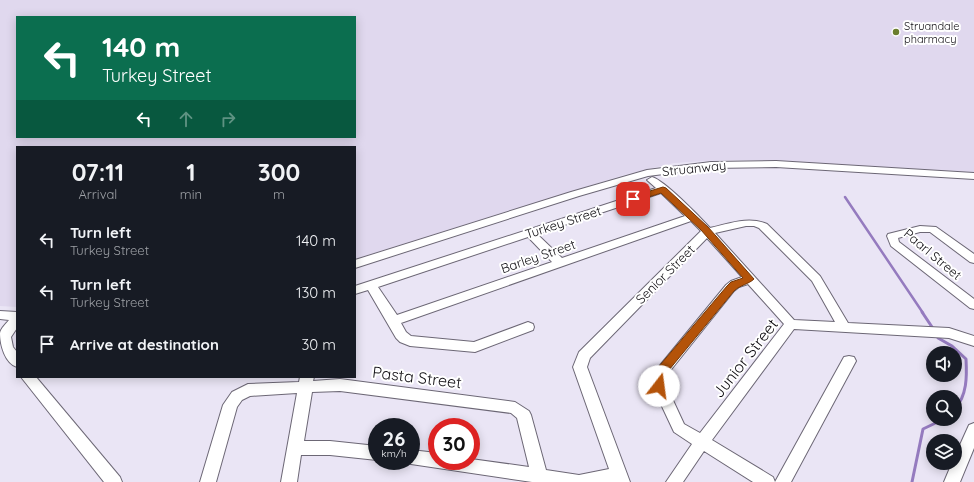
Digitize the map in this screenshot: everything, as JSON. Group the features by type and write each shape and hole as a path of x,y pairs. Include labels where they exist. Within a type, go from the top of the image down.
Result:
{"street":[{"name":"Struanway","path":"356,264 575,194 647,173 711,165 776,164 970,176"},
{"path":"970,176 974,186"},
{"path":"652,180 707,232 791,324"},
{"name":"Turkey Street","path":"356,290 663,190"},
{"name":"Barley Street","path":"394,321 692,217"},
{"path":"707,232 746,223 753,223 763,226 816,279 845,328"},
{"name":"Paarl Street","path":"974,259 932,229 920,229 892,236 895,244 974,305"},
{"name":"Senior Street","path":"620,479 580,367 580,362 584,356 707,232"},
{"path":"530,233 560,263"},
{"path":"749,279 735,284 730,288 657,377 658,383 679,428 701,443 767,482"},
{"path":"371,285 394,321 401,335 405,339 469,348 481,346 528,327"},
{"path":"0,315 16,316"},
{"path":"16,320 4,336 6,348 16,361"},
{"name":"Junior Street","path":"674,482 701,443 791,324 845,328 917,330 961,336 974,341"},
{"path":"783,482 849,361"},
{"path":"29,378 114,482"},
{"path":"289,482 306,383"},
{"name":"Pasta Street","path":"208,482 233,399 242,392 248,390 306,383 344,386 515,408 524,415 539,475"},
{"path":"952,482 973,435"},
{"path":"295,448 330,448 368,452"},
{"path":"480,467 579,482 620,479"}],"shaded area":[{"path":"0,0 974,0 974,173 755,160 722,160 674,163 624,175 356,259 356,146 16,146 16,307 0,306"}],"waterway":[{"path":"845,197 923,313"},
{"path":"922,312 932,327"},
{"path":"938,338 952,346 966,359 966,379 962,398"},
{"path":"912,482 923,429 929,426"}],"place":[{"name":"Struandale pharmacy","path":"896,32"}],"route":[{"path":"633,199 663,190 668,193 704,229 749,279 735,284 730,288 657,377 659,386"}]}
